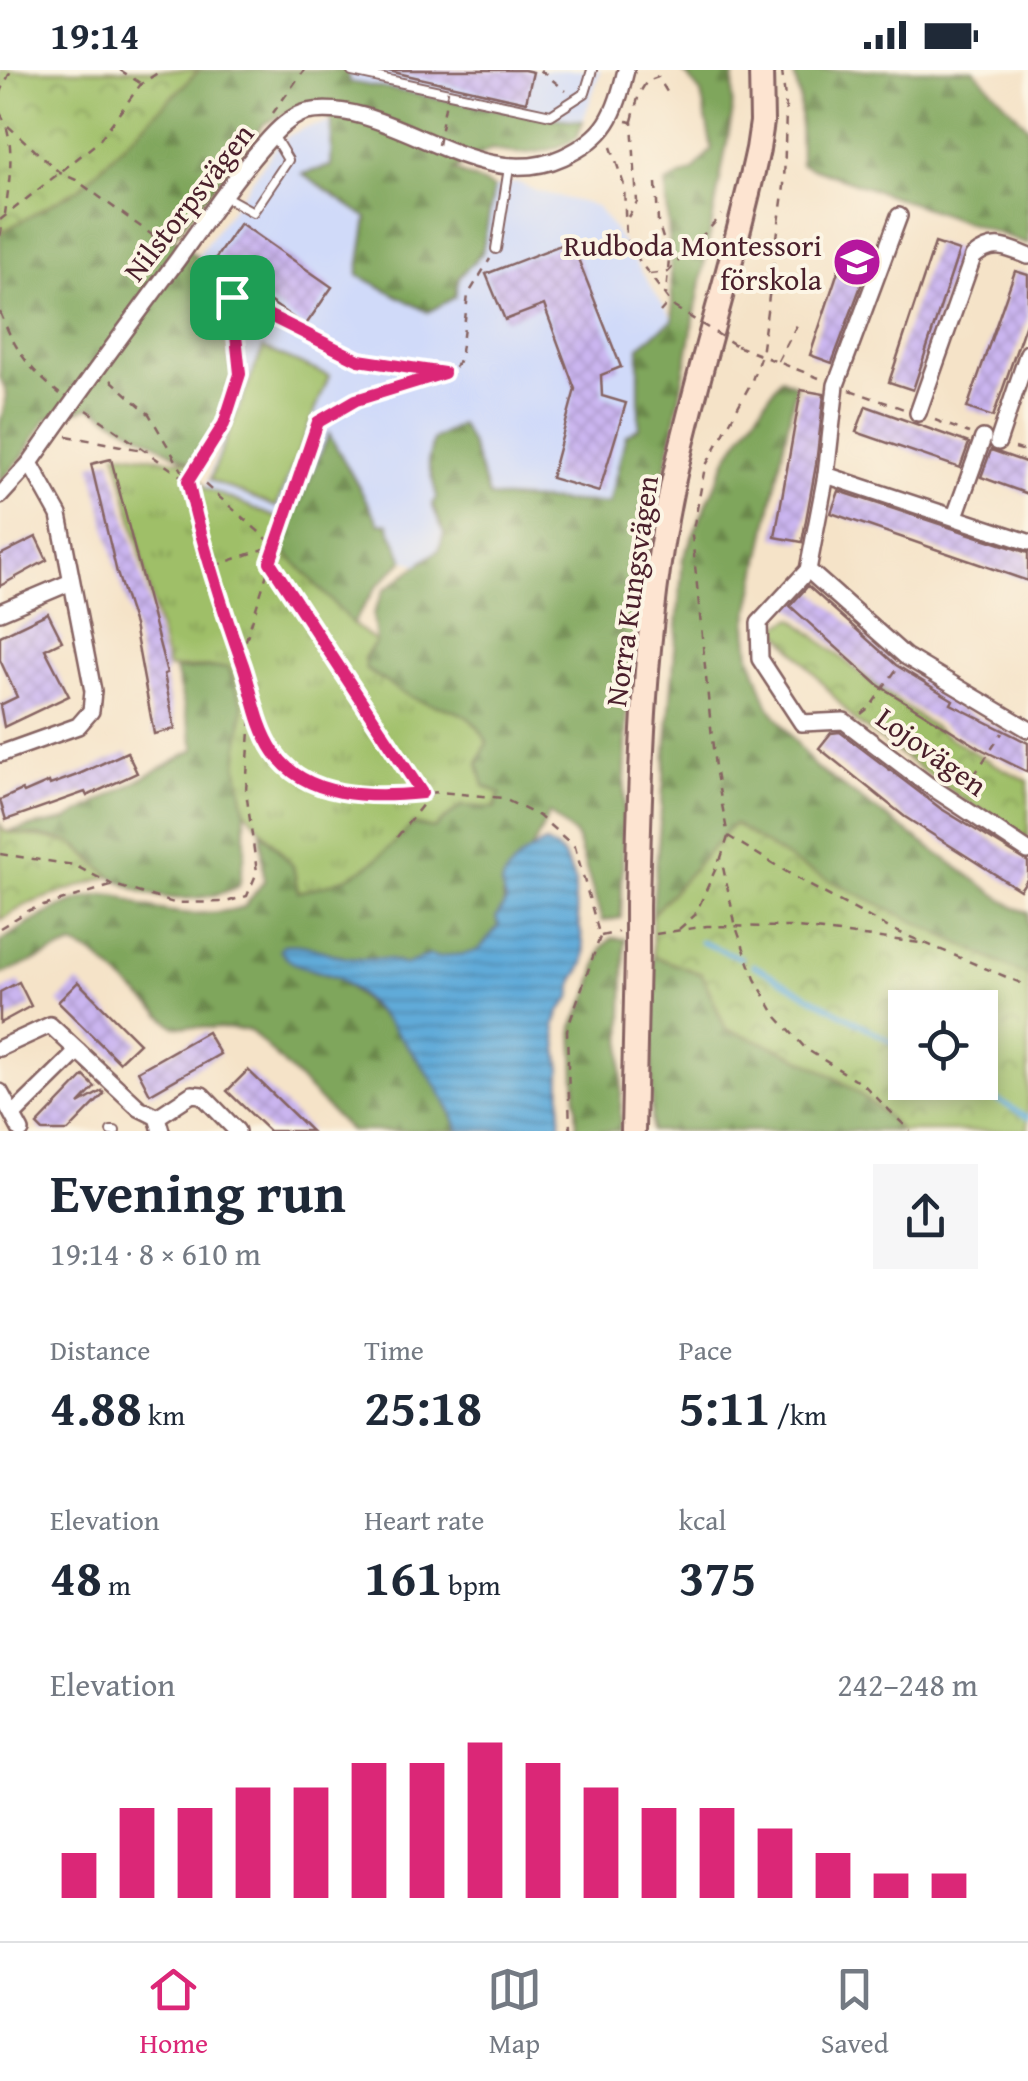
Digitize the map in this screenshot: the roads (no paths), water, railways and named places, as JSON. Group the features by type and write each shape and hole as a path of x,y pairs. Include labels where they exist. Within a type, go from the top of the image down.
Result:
{"main road":[{"name":"Norra Kungsvägen","path":"633,1131 642,943 637,906 646,684 659,566 672,489 758,148 762,122 760,70"}],"street":[{"name":"Nilstorpsvägen","path":"0,496 30,462 224,196 273,135 293,118 308,112 348,112 509,168 550,163 582,148 600,134 612,117 626,70"},
{"path":"808,570 826,475 836,385 899,216"},
{"path":"918,414 973,256 998,244 1028,256"},
{"path":"955,516 1028,354"},
{"path":"0,754 78,726 91,710 94,692 59,515 30,462"},
{"path":"826,475 1028,542"},
{"name":"Lojovägen","path":"1028,729 905,656 808,570 759,624 760,659 802,723 844,721 1028,851"},
{"path":"0,612 71,582"},
{"path":"0,1048 50,1025 159,1124 192,1094 202,1094 237,1131"},
{"path":"1,1095 17,1126 78,1051"}],"lane":[{"path":"352,72 552,115 585,93 592,70"},
{"path":"224,196 253,212 288,160 273,135"},
{"path":"496,249 509,168"}],"water":[{"path":"546,843 564,857 575,881 575,903 585,953 571,998 555,1025 561,1069 560,1131 459,1131 425,1070 374,1009 341,980 300,966 280,950 283,945 301,945 348,958 383,959 404,965 430,955 472,952 499,926 496,918 506,901 501,885 508,871 526,854"}],"waterway":[{"path":"701,942 741,958"},
{"path":"753,965 888,1040"},
{"path":"997,1100 1028,1117"}],"place":[{"name":"Rudboda Montessori förskola","path":"857,262"}]}
